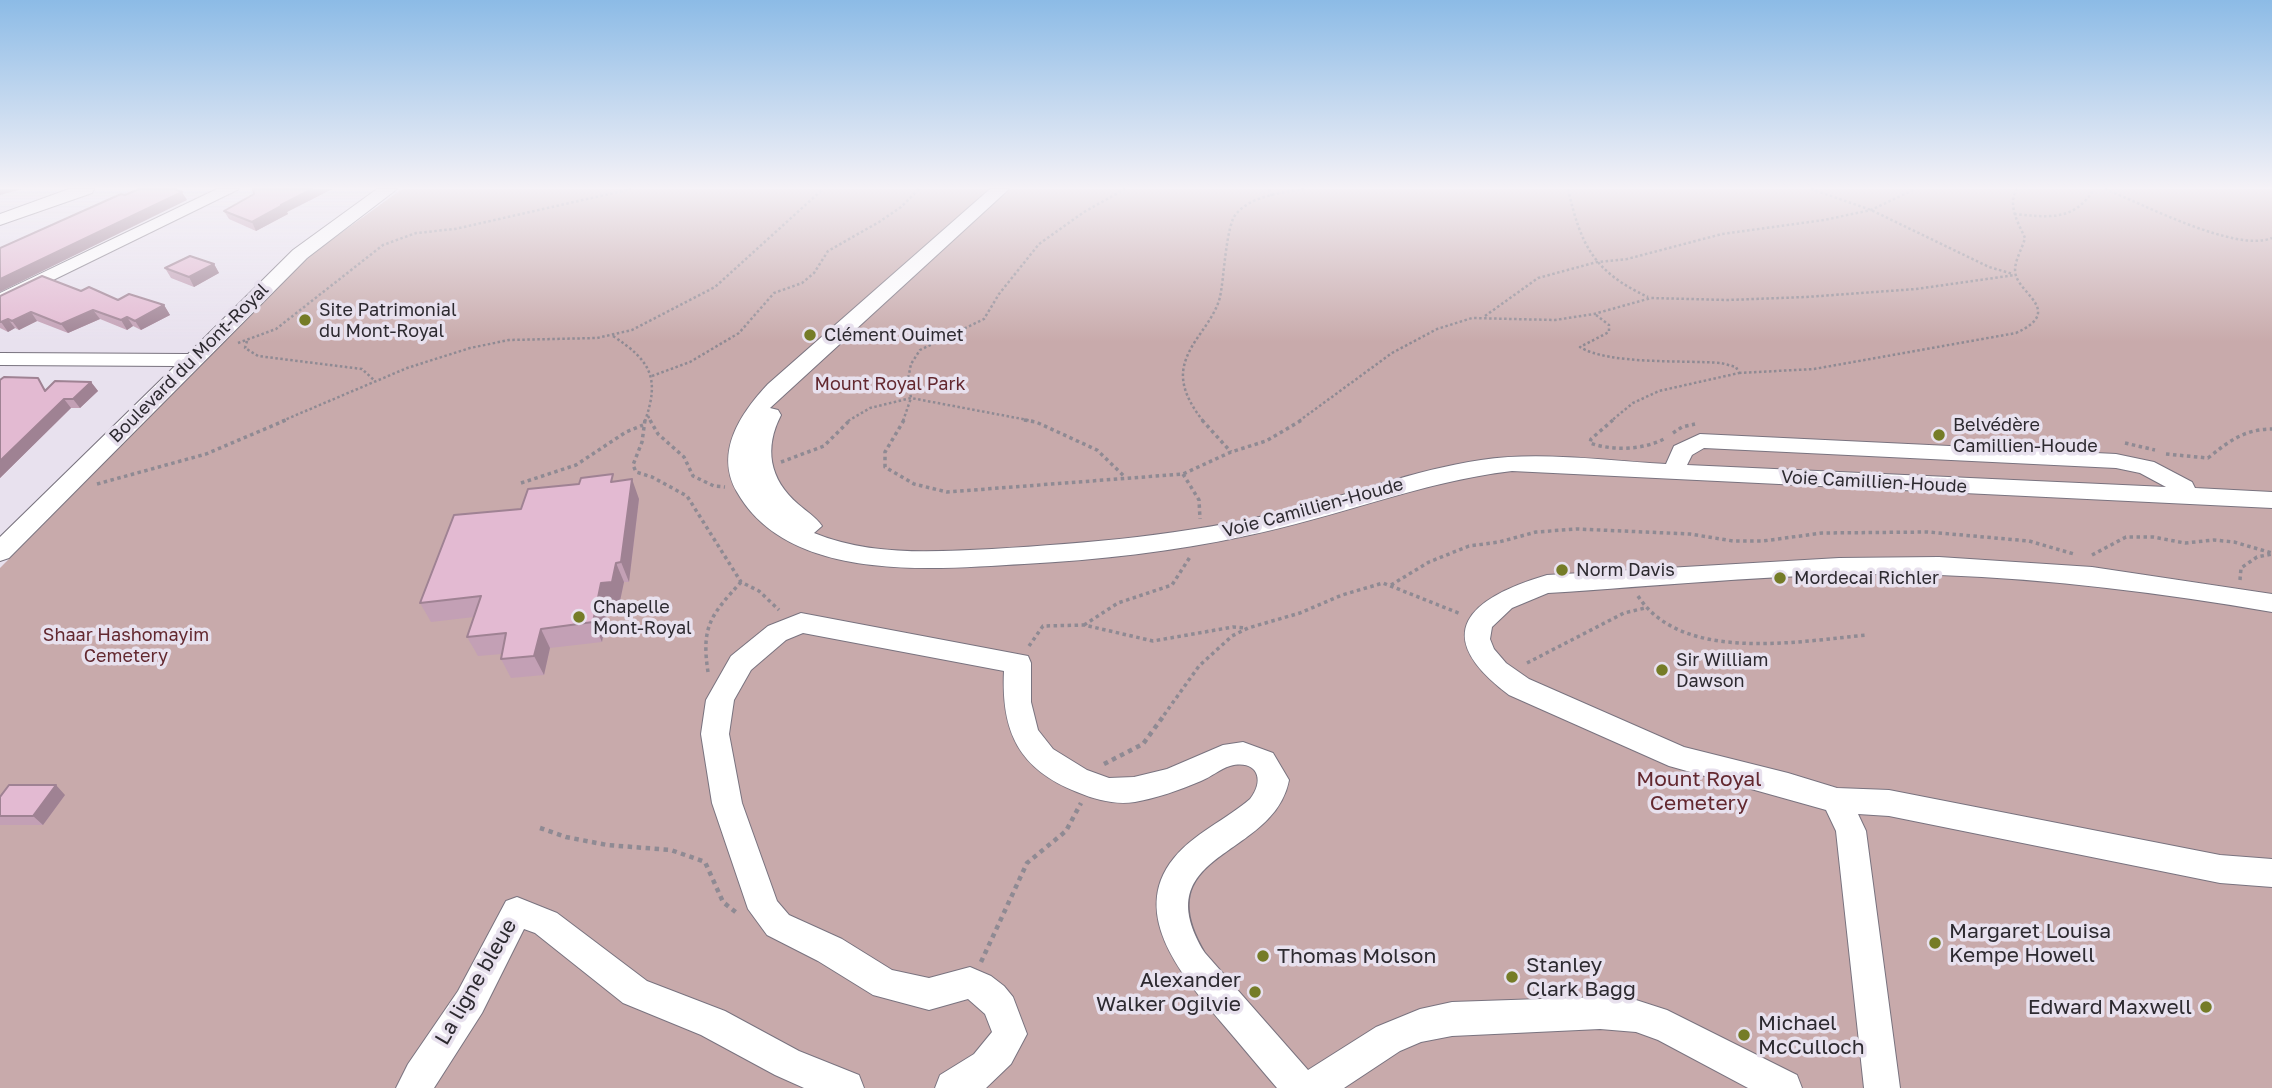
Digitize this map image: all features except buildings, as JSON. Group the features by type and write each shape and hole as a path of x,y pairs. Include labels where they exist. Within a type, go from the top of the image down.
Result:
{"street":[{"path":"0,300 125,240"},
{"name":"Boulevard du Mont-Royal","path":"0,552 191,360 300,254 319,240"},
{"name":"Voie Camillien-Houde","path":"944,240 776,389 758,408 744,429 739,458 746,489 773,520 808,541 864,555 928,559 1074,553 1196,538 1282,520 1459,470 1511,464 2272,500"},
{"name":"Voie Camillien-Houde","path":"951,240 774,409 764,424 758,440 761,469 768,487 781,504 811,527 864,542 929,547 1084,541 1199,529 1274,514 1382,481 1482,458 1668,457 1980,480 2272,491"},
{"path":"0,359 191,360"},
{"path":"2272,603 2079,567 1890,566 1547,584 1502,602 1484,617 1476,636 1476,644 1486,660 1505,678 1679,758 1788,785 1837,801 1889,803 2220,869 2272,873"},
{"path":"953,1088 987,1068 1010,1034 1005,1013 993,994 970,983 929,994 885,984 830,950 778,925 764,909 727,803 715,734 720,700 741,663 755,648 777,633 801,623 1018,663 1016,702 1027,737 1037,753 1051,767 1110,792 1142,789 1180,778 1225,755 1241,753 1256,757 1267,765 1274,777 1268,801 1256,814 1199,852 1184,868 1176,884 1173,916 1182,948 1193,964 1300,1088"},
{"path":"1837,801 1851,831 1882,1088"},
{"name":"La ligne bleue","path":"414,1088 468,1005 487,970 496,945 517,911 546,923 635,992 713,1023 787,1063 846,1088"},
{"path":"1313,1088 1388,1039 1420,1026 1452,1019 1600,1013 1636,1016 1667,1027 1784,1088"}],"path":[{"path":"235,344 276,329 383,245 394,240"},
{"path":"90,485 206,454 375,381 435,359 509,340 613,336 632,330 715,287 768,240"},
{"path":"652,376 690,362 739,333 774,293 802,283 814,273 828,251 848,240"},
{"path":"1045,240 999,294 984,319 920,350 911,363 908,379 911,398 905,418 885,452 885,460 886,467 913,486 947,492 1183,474 1231,452 1266,441 1302,420 1392,354 1437,329 1485,316 1538,278 1700,240"},
{"path":"1229,240 1221,280 1221,295 1206,329 1183,363 1186,396 1198,417 1231,452"},
{"path":"1587,240 1597,262 1615,279 1651,298"},
{"path":"1591,445 1591,439 1633,403 1659,391 1739,373 1814,369 2016,333 2031,327 2035,319 2034,298 2015,275 1989,267 1933,240"},
{"path":"2015,275 2015,264 2024,240"},
{"path":"2231,240 2260,243 2268,240"},
{"path":"1485,316 1531,321 1563,320 1651,298 1728,300 1806,297 1916,289 2015,275"},
{"path":"1594,314 1609,325 1609,332 1580,347 1583,351 1618,358 1727,363 1736,366 1739,373"},
{"path":"613,336 644,360 652,376 653,394 643,425 643,440 633,465 636,472 652,477 687,496 741,582 768,596 775,607 801,623"},
{"path":"247,341 245,348 258,356 362,369 375,381"},
{"path":"761,469 824,446 845,423 870,408 911,398 1036,422 1097,450 1125,477"},
{"path":"648,416 658,434 684,457 693,476 714,486 746,489"},
{"path":"521,483 577,464 617,436 643,425"},
{"path":"2213,455 2234,437 2257,429 2272,429"},
{"path":"1653,447 1668,457"},
{"path":"1183,474 1199,500 1201,511"},
{"path":"1391,585 1429,562 1469,546 1499,542 1536,532 1577,529 1690,534 1733,541 1763,541 1822,533 1928,532 2029,541 2057,547 2079,567 2126,537 2153,537 2185,543 2214,540 2234,542 2272,553"},
{"path":"2238,596 2241,568 2257,557 2272,553"},
{"path":"1084,625 1118,603 1172,585 1190,555"},
{"path":"1628,579 1645,608 1671,625 1702,638 1738,645 1788,645 1867,635"},
{"path":"720,700 712,687 704,633 711,617 741,582"},
{"path":"970,983 1027,863 1066,831 1078,810 1087,784 1106,762 1143,744 1199,666 1232,636 1248,628 1300,613 1369,585 1383,583 1458,613 1484,617"},
{"path":"1505,678 1624,613 1645,608"},
{"path":"1018,663 1043,626 1084,625 1153,640 1233,627 1248,628"},
{"path":"540,828 566,837 607,845 671,850 705,862 723,902 741,916 764,909"}],"green space":[{"name":"Mount Royal Cemetery","path":"332,240 2272,240 2272,1088 0,1088 0,568 316,251"}],"place":[{"name":"Site Patrimonial du Mont-Royal","path":"305,320"},
{"name":"Clément Ouimet","path":"810,335"},
{"name":"Belvédère Camillien-Houde","path":"1939,435"},
{"name":"Norm Davis","path":"1562,570"},
{"name":"Mordecai Richler","path":"1780,578"},
{"name":"Chapelle Mont-Royal","path":"579,617"},
{"name":"Sir William Dawson","path":"1662,670"},
{"name":"Margaret Louisa Kempe Howell","path":"1935,943"},
{"name":"Thomas Molson","path":"1263,956"},
{"name":"Stanley Clark Bagg","path":"1512,977"},
{"name":"Alexander Walker Ogilvie","path":"1255,992"},
{"name":"Edward Maxwell","path":"2206,1007"},
{"name":"Michael McCulloch","path":"1744,1035"}],"park label":[{"name":"Mount Royal Park","path":"890,384"},
{"name":"Shaar Hashomayim Cemetery","path":"126,645"}]}
